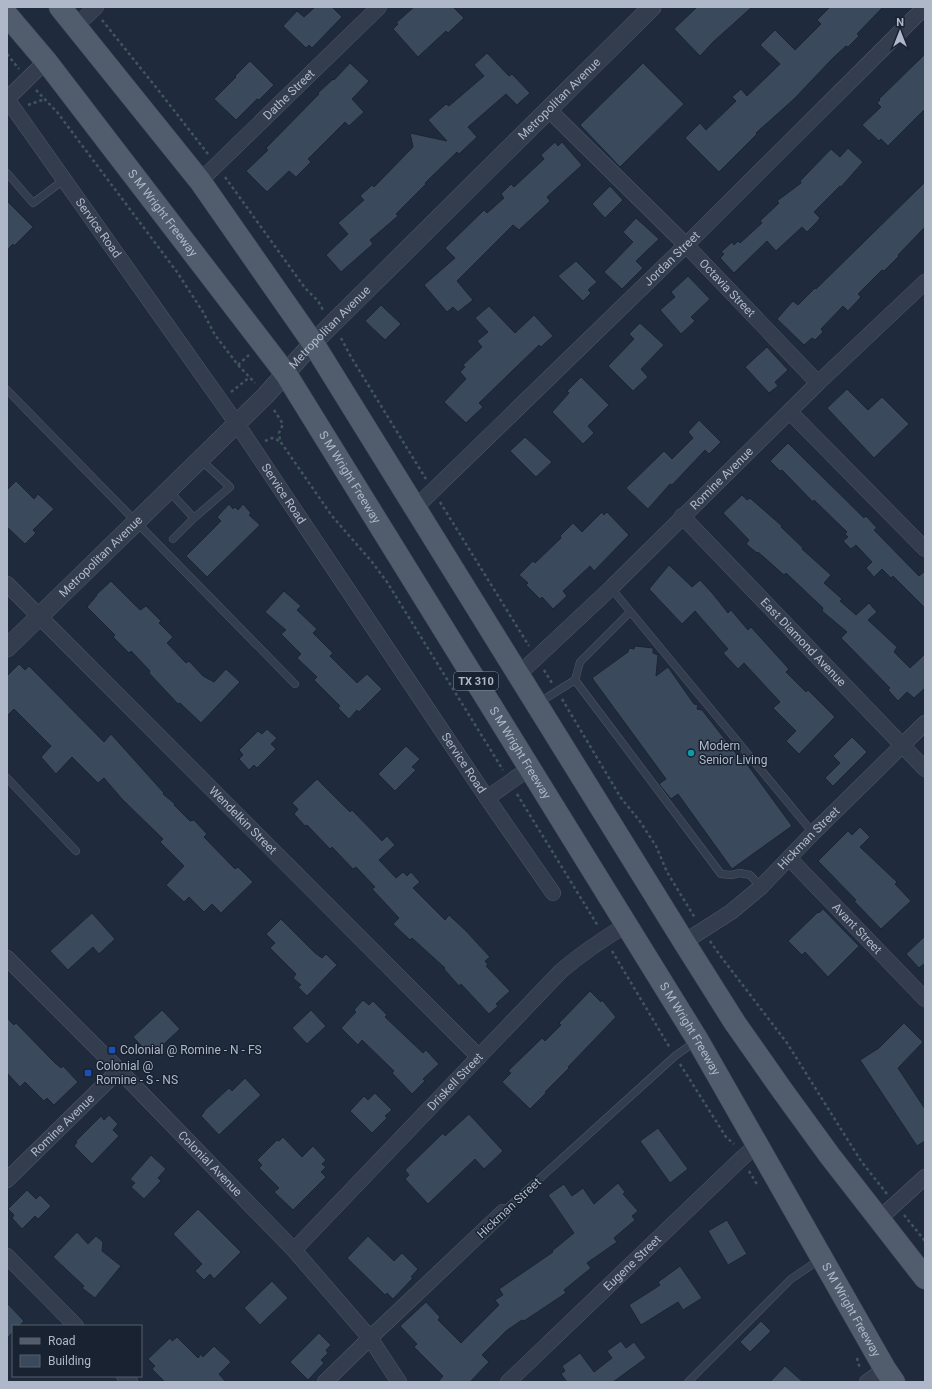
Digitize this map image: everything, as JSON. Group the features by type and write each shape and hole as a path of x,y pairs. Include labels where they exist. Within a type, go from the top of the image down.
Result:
{"main road":[{"name":"TX 310","path":"60,7 200,181 313,344 735,1023 830,1156 925,1278"},
{"name":"S M Wright Freeway","path":"7,15 46,61 286,374 697,1039 750,1151 822,1258 879,1378"}],"street":[{"path":"76,26 96,7"},
{"name":"Dathe Street","path":"200,181 378,7"},
{"name":"Metropolitan Avenue","path":"7,648 201,460 286,374 313,344 652,7"},
{"name":"Jordan Street","path":"415,508 686,245 925,7"},
{"path":"7,99 46,61"},
{"name":"Service Road","path":"7,99 237,424 487,798 553,893"},
{"name":"Octavia Street","path":"549,110 686,245 818,383"},
{"name":"Romine Avenue","path":"518,675 610,588 818,383 922,290"},
{"path":"790,412 925,549"},
{"name":"East Diamond Avenue","path":"682,516 925,769"},
{"name":"Wendelkin Street","path":"7,584 479,1057"},
{"name":"Hickman Street","path":"684,942 731,912 761,887 813,833 925,724"},
{"path":"487,798 530,768"},
{"name":"Avant Street","path":"789,858 925,999"},
{"name":"Driskell Street","path":"294,1250 562,971 604,938 626,925"},
{"name":"Colonial Avenue","path":"7,958 119,1070 294,1250 370,1338 399,1382"},
{"name":"Romine Avenue","path":"7,1180 119,1070"},
{"name":"Eugene Street","path":"508,1382 750,1151"},
{"path":"879,1220 925,1177"},
{"name":"Hickman Street","path":"325,1382 503,1212"},
{"path":"7,1256 75,1325"}],"lane":[{"path":"7,174 33,203 64,179"},
{"path":"7,390 295,684"},
{"path":"173,539 194,518 230,487 201,460"},
{"path":"169,491 194,518"},
{"path":"610,588 813,833"},
{"path":"536,704 575,680 580,662 630,612"},
{"path":"575,680 721,874 731,875 740,873 750,875 761,887"},
{"path":"7,778 76,851"},
{"name":"Hickman Street","path":"503,1212 675,1056 697,1039"},
{"path":"688,1382 790,1279 822,1258"}],"path":[{"path":"28,79 57,112 178,272 203,312 215,335 238,365 254,382"},
{"path":"344,344 537,658 621,798 639,820 656,846 667,872 702,930 787,1043 861,1161 925,1241"},
{"path":"238,365 250,355"},
{"path":"229,393 250,377"},
{"path":"283,424 279,433 280,441 332,516 372,562 387,582 591,914 675,1056 726,1137 750,1151 759,1187"},
{"path":"262,443 272,438 280,441"},
{"path":"854,1353 859,1368 879,1378"}],"building":[{"path":"315,7 332,7 342,17 312,48 309,45 306,48 283,26 297,11 304,17"},
{"path":"414,7 453,7 464,18 448,33 446,31 418,57 393,29 398,24 396,23"},
{"path":"697,7 752,7 713,42 700,56 674,29"},
{"path":"830,7 883,7 857,34 859,36 848,47 846,46 833,58 794,99 756,133 757,134 719,172 685,138 700,123 706,130 736,101 732,97 741,89 747,96 780,64 760,45 775,30 795,50 821,24 817,20"},
{"path":"487,53 509,76 512,74 530,93 517,105 506,94 468,127 477,137 459,154 457,152 425,183 426,184 396,214 398,216 370,240 373,244 341,272 326,255 348,234 338,223 364,200 360,196 372,185 374,187 413,147 410,133 447,141 428,120 446,104 449,106 484,76 474,65"},
{"path":"925,54 925,109 888,146 881,139 879,141 862,125 881,107 877,103 880,100 879,99"},
{"path":"250,61 274,85 259,100 257,99 236,120 214,99"},
{"path":"350,63 369,81 352,99 364,112 349,126 345,122 308,159 311,162 296,177 289,171 267,192 246,171 268,150 266,148 319,94 318,93 333,79 334,80"},
{"path":"643,63 684,104 620,167 580,125"},
{"path":"555,142 558,146 562,142 582,165 547,197 550,201 545,206 519,230 513,225 457,281 473,300 458,312 453,307 447,312 424,285 455,258 445,248 484,210 487,213 504,198 501,194 511,184 514,187 544,159 541,155"},
{"path":"848,148 863,162 841,187 840,186 814,212 820,218 817,222 807,232 802,227 776,251 767,241 734,273 720,258 724,254 721,252 732,242 734,245 738,241 740,243 762,223 760,221 779,203 777,201 801,183 800,181 831,149 840,157"},
{"path":"925,182 925,227 884,271 882,270 858,294 861,297 848,311 843,306 821,329 823,332 815,340 812,338 804,345 777,319 793,301 798,305 815,288 816,289"},
{"path":"610,186 623,200 605,218 592,204"},
{"path":"7,201 33,227 14,246 13,244 7,250"},
{"path":"636,218 659,239 636,261 643,268 622,289 604,272 633,242 623,232"},
{"path":"576,261 597,282 588,290 591,293 583,301 558,276"},
{"path":"688,276 710,299 691,317 695,321 681,334 660,310 675,297 671,292"},
{"path":"381,305 401,324 385,340 365,321"},
{"path":"489,306 515,333 534,315 553,336 541,347 539,345 479,403 483,407 466,423 444,402 466,379 460,372 465,367 463,365 482,347 477,341 488,332 475,318"},
{"path":"640,323 664,345 641,369 648,377 633,391 608,366 634,339 629,334"},
{"path":"767,347 788,370 775,382 778,386 769,393 745,367"},
{"path":"581,377 609,405 588,426 594,433 583,444 552,412 569,393 567,391"},
{"path":"847,389 868,410 882,397 909,424 874,458 827,408"},
{"path":"699,420 721,442 709,454 705,450 672,485 670,484 648,509 626,488 664,451 672,459 693,438 688,432"},
{"path":"525,437 552,462 536,477 510,451"},
{"path":"788,443 864,518 866,516 877,528 874,530 919,576 925,571 925,608 893,576 891,578 882,569 874,577 866,568 872,562 856,545 851,549 843,541 848,537 845,534 847,532 814,500 813,502 782,470 780,471 770,461"},
{"path":"16,481 34,499 38,494 54,509 33,530 36,533 25,544 7,527 7,490"},
{"path":"742,495 747,500 750,498 782,526 781,527 803,548 802,549 831,575 824,583 842,599 840,601 856,615 869,603 877,612 868,620 897,647 894,652 910,668 925,654 925,688 914,698 907,692 898,701 888,690 890,688 841,638 847,632 822,611 823,608 786,573 784,575 758,552 757,553 746,544 749,540 723,513"},
{"path":"229,504 233,509 235,507 238,510 243,504 251,513 249,515 260,525 207,577 186,556 221,521 217,517"},
{"path":"602,512 604,515 607,512 629,535 594,571 590,566 563,591 567,596 553,609 542,597 540,599 526,585 528,583 519,575 533,561 535,563 561,538 560,536 573,523 582,532"},
{"path":"669,565 692,587 700,580 728,613 731,610 748,630 751,627 789,669 786,672 806,692 808,690 835,717 799,754 786,741 796,731 773,708 780,702 744,663 738,669 723,653 728,649 695,611 682,624 649,589"},
{"path":"111,581 140,610 146,606 161,621 159,623 173,637 167,643 186,663 189,661 203,676 214,682 226,669 240,682 201,723 180,703 178,704 149,673 150,671 131,651 129,653 113,637 115,635 87,607 96,595"},
{"path":"284,591 301,606 297,610 317,629 313,633 333,653 330,656 357,683 367,674 382,689 359,712 357,710 349,719 338,708 340,706 314,680 317,677 297,658 301,654 281,634 286,630 265,612"},
{"name":"Modern Senior Living","path":"635,646 653,648 653,653 658,655 656,676 668,667 694,704 698,705 697,709 702,710 742,761 744,760 792,826 732,869 678,794 671,799 659,784 666,779 592,678 628,652 629,648 634,649"},
{"path":"19,664 25,670 29,666 104,742 111,734 164,793 163,794 175,804 174,805 190,821 194,820 207,834 204,837 235,869 238,867 253,882 221,913 212,904 204,912 189,897 184,902 166,885 184,866 160,842 163,839 122,799 104,778 98,783 72,757 56,774 41,757 51,746 14,709 7,716 7,676"},
{"path":"267,729 277,738 271,744 276,749 257,768 254,765 249,770 239,759 243,755 239,750 258,731 262,734"},
{"path":"852,737 867,752 833,786 825,778 840,763 833,756"},
{"path":"406,746 420,759 412,767 416,770 395,791 378,774"},
{"path":"317,779 350,812 352,810 382,841 387,836 395,845 379,860 396,878 403,872 407,876 411,872 420,882 413,888 445,920 449,915 490,957 485,961 488,965 486,966 510,991 496,1004 498,1006 489,1014 461,984 459,986 444,969 445,968 412,938 410,940 393,924 399,918 372,889 375,887 356,867 353,869 332,847 330,849 294,814 298,809 292,803"},
{"path":"860,827 870,837 860,847 897,882 895,884 911,901 881,929 854,901 856,900 818,861 848,831 852,835"},
{"path":"823,909 859,946 828,977 805,952 802,955 788,941"},
{"path":"92,913 115,939 99,954 93,947 68,970 50,951"},
{"path":"281,919 315,953 322,958 326,954 337,965 307,996 298,987 301,985 293,978 296,974 270,948 275,943 266,934"},
{"path":"925,936 925,963 919,968 906,954"},
{"path":"590,991 601,1002 602,1000 616,1017 530,1109 502,1082 511,1073 508,1071 542,1038 545,1041 561,1025 559,1023"},
{"path":"363,1000 369,1005 373,1001 387,1015 385,1017 423,1053 426,1050 439,1064 423,1079 425,1081 412,1094 392,1073 394,1071 362,1040 358,1045 341,1028 356,1012 354,1010"},
{"path":"162,1010 180,1029 151,1056 133,1037"},
{"path":"311,1010 326,1026 307,1044 292,1028"},
{"path":"7,1018 14,1025 16,1023 55,1063 61,1068 63,1066 78,1082 54,1105 47,1098 44,1101 25,1082 20,1087 7,1073"},
{"path":"904,1023 923,1042 898,1068 925,1109 925,1141 917,1146 860,1060 879,1048"},
{"path":"245,1078 261,1095 219,1135 201,1116 204,1111 229,1088 232,1091"},
{"path":"375,1093 392,1110 385,1116 387,1118 372,1133 350,1111 364,1096 368,1100"},
{"path":"469,1114 503,1151 484,1169 475,1159 428,1204 405,1179 409,1175 405,1170 443,1133 445,1136"},
{"path":"109,1115 118,1124 113,1130 119,1136 92,1164 74,1146 77,1142 76,1141 101,1116 104,1120"},
{"path":"658,1128 688,1169 670,1183 640,1141"},
{"path":"283,1137 302,1157 313,1146 326,1160 322,1164 326,1167 321,1172 326,1177 293,1210 274,1192 279,1188 259,1168 262,1165 257,1160 277,1140 279,1141"},
{"path":"151,1155 166,1169 158,1178 161,1181 144,1199 131,1187 135,1183 130,1179"},
{"path":"618,1183 625,1192 623,1194 638,1211 632,1216 635,1220 614,1238 617,1242 587,1263 591,1268 564,1290 566,1293 506,1331 482,1355 489,1362 470,1382 438,1382 443,1376 414,1347 417,1344 400,1326 426,1302 440,1317 438,1320 461,1343 499,1305 495,1300 503,1295 499,1289 553,1252 552,1251 574,1233 548,1195 564,1184 572,1196 583,1188 594,1204"},
{"path":"27,1190 36,1199 40,1195 51,1206 38,1219 35,1216 22,1229 12,1218 14,1215 8,1209"},
{"path":"198,1209 241,1252 214,1279 210,1274 204,1280 195,1271 202,1264 173,1234"},
{"path":"727,1220 747,1254 728,1265 708,1231"},
{"path":"77,1232 88,1244 96,1236 103,1242 102,1251 121,1266 95,1298 82,1288 84,1286 53,1257"},
{"path":"368,1236 394,1261 402,1253 418,1269 411,1277 413,1278 393,1299 387,1293 385,1295 347,1258"},
{"path":"680,1266 702,1298 683,1310 678,1302 641,1325 629,1305 660,1285 658,1282"},
{"path":"272,1281 288,1298 260,1325 244,1308"},
{"path":"7,1303 24,1321 20,1325 12,1325 12,1333 7,1338"},
{"path":"761,1321 771,1331 750,1352 740,1342"},
{"path":"319,1333 331,1345 326,1350 328,1353 321,1360 324,1363 308,1380 290,1362"},
{"path":"177,1337 198,1358 201,1354 203,1357 214,1346 231,1362 219,1374 226,1382 165,1382 152,1369 155,1366 148,1359 170,1338 172,1341"},
{"path":"621,1341 626,1348 634,1342 646,1358 613,1382 567,1382 561,1374 565,1371 562,1366 580,1353 594,1372 612,1358 607,1351"},
{"path":"785,1366 803,1382 770,1382"}],"place":[{"name":"Modern Senior Living","path":"691,753"},
{"name":"Colonial @ Romine - N - FS","path":"112,1050"},
{"name":"Colonial @ Romine - S - NS","path":"88,1073"}]}
